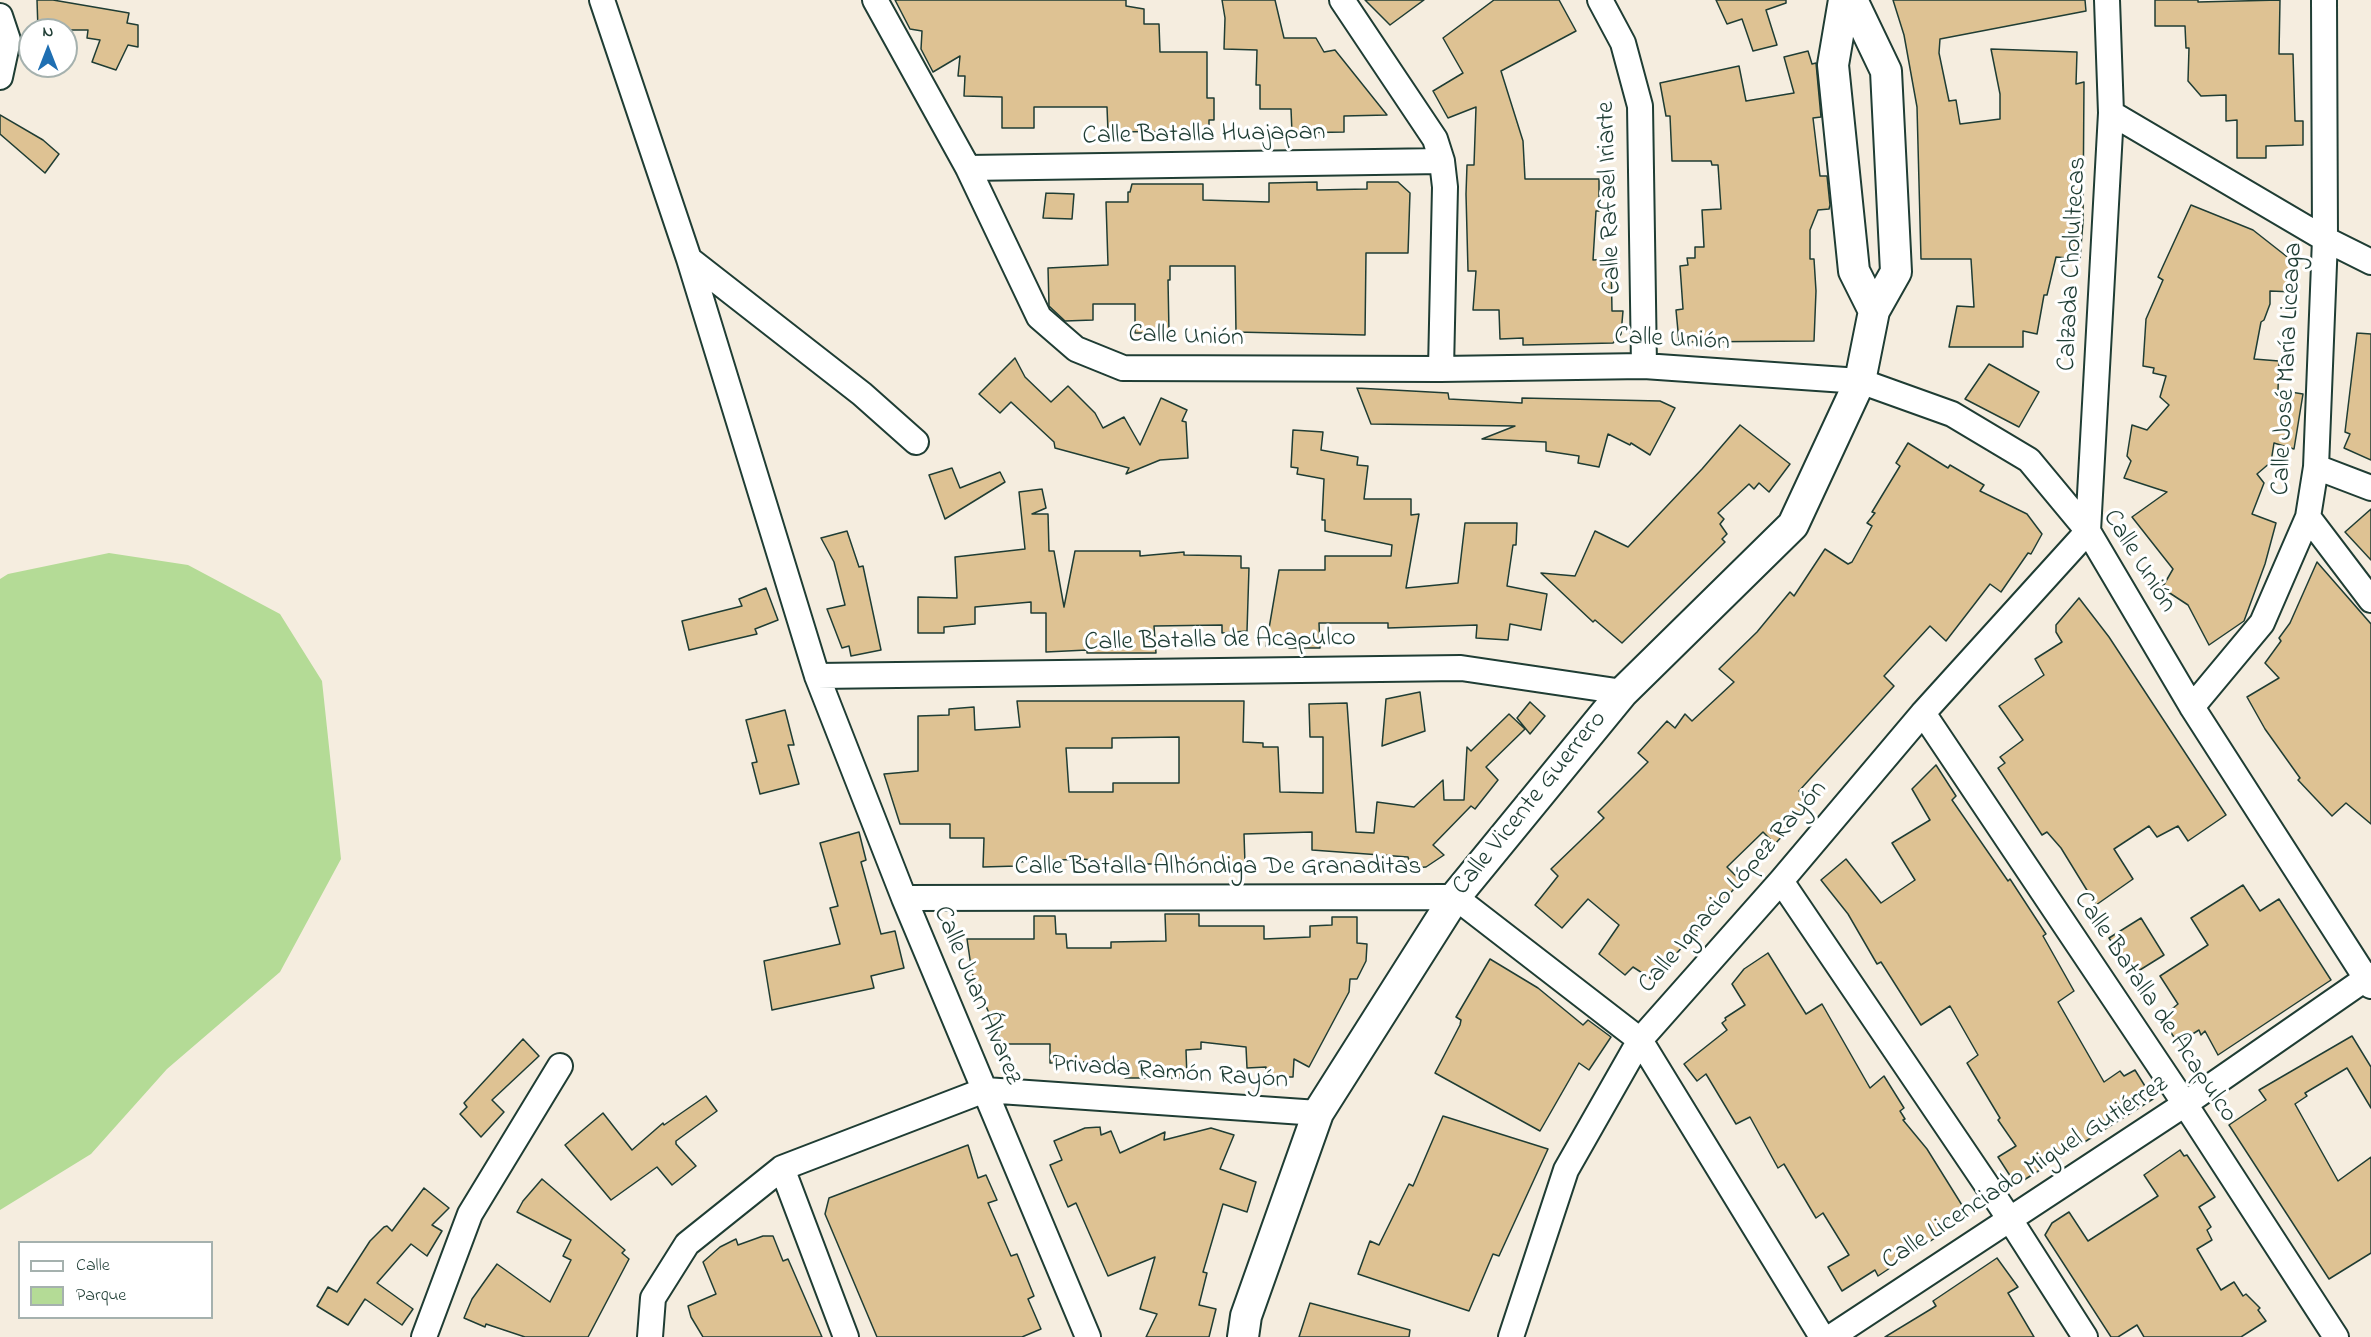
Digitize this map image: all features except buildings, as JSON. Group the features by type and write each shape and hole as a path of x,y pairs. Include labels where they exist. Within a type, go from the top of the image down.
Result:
{"street":[{"name":"Calle Juan Álvarez","path":"602,0 689,259 817,676 904,898 1088,1337"},
{"name":"Calle Unión","path":"875,0 968,168 1039,317 1076,349 1123,368 1441,369 1644,366 1860,381 1952,414 2029,460 2088,531 2192,707 2369,980"},
{"path":"1342,0 1435,139 1442,161 1445,186 1441,369"},
{"name":"Calle Rafael Iriarte","path":"1600,0 1623,43 1640,106 1644,366"},
{"path":"1844,0 1833,65 1854,271 1874,311"},
{"name":"Calle Vicente Guerrero","path":"1243,1337 1246,1316 1318,1113 1455,897 1623,692 1793,525 1860,381 1874,311 1896,272 1886,71 1852,0"},
{"name":"Calzada Cholultecas","path":"2088,531 2111,113 2107,0"},
{"name":"Calle José María Liceaga","path":"2192,707 2262,623 2308,517 2316,467 2325,239 2324,0"},
{"path":"0,16 8,40 0,76"},
{"path":"2111,113 2325,239 2371,262"},
{"name":"Calle Batalla Huajapan","path":"968,168 1442,161"},
{"path":"689,259 854,387 916,442"},
{"path":"2316,467 2371,488"},
{"path":"2308,517 2371,600"},
{"name":"Calle Ignacio López Rayón","path":"1511,1337 1566,1170 1640,1040 1781,881 1923,713 2088,531"},
{"name":"Calle Batalla de Acapulco","path":"817,676 1461,668 1623,692"},
{"name":"Calle Batalla de Acapulco","path":"1923,713 2185,1104 2336,1337"},
{"path":"1781,881 2009,1218 2085,1337"},
{"name":"Calle Batalla Alhóndiga De Granaditas","path":"904,898 1455,897 1640,1040 1822,1337"},
{"name":"Calle Licenciado Miguel Gutiérrez","path":"1831,1337 2369,980"},
{"path":"424,1337 470,1214 560,1066"},
{"name":"Privada Ramón Rayón","path":"650,1337 653,1298 687,1244 782,1168 985,1090 1318,1113"},
{"path":"782,1168 846,1337"}],"green space":[{"path":"109,553 188,565 280,614 322,681 341,859 280,972 167,1069 91,1154 0,1210 0,579 8,574"}]}
